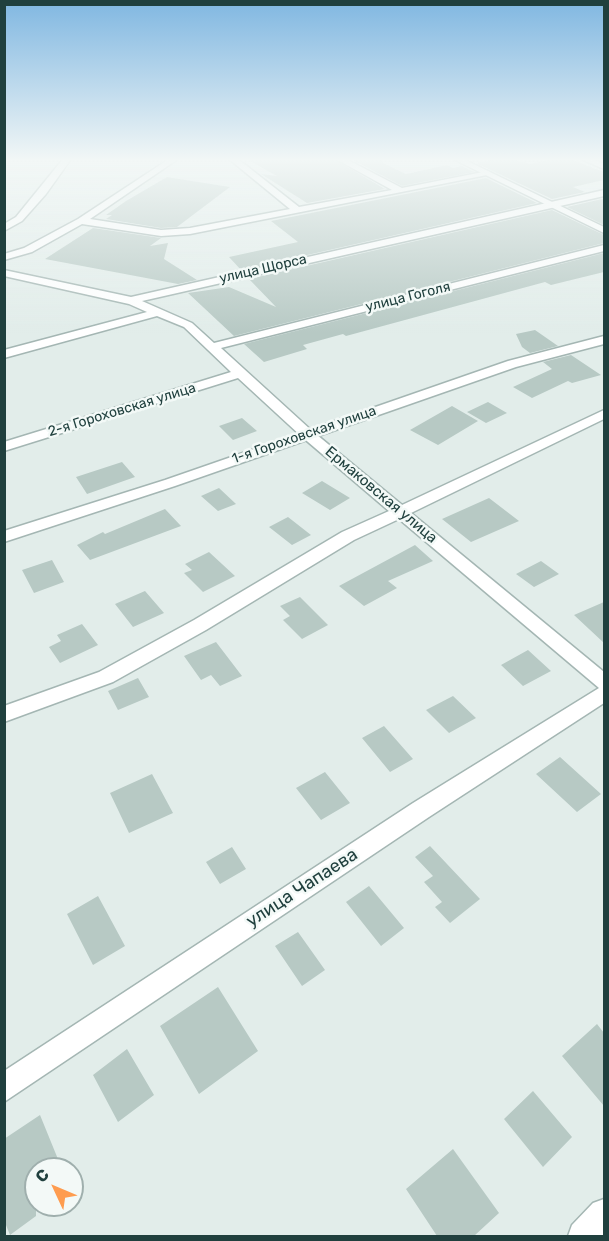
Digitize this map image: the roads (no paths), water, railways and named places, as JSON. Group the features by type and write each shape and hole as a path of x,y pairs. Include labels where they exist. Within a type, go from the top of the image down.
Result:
{"street":[{"path":"4,228 21,217"},
{"path":"4,257 28,250 87,217"},
{"path":"81,221 161,233 190,231 257,217"},
{"name":"улица Щорса","path":"132,301 366,246 506,217"},
{"path":"575,217 604,231"},
{"name":"улица Гоголя","path":"211,346 604,248"},
{"name":"улица Щорса","path":"4,273 132,301 155,313"},
{"path":"4,354 155,313"},
{"name":"Ермаковская улица","path":"155,313 188,325 306,433 604,682"},
{"name":"1-я Гороховская улица","path":"4,537 170,483 306,433 512,364 604,340"},
{"name":"2-я Гороховская улица","path":"4,447 240,373"},
{"path":"4,714 106,677 200,625 348,536 604,414"},
{"name":"улица Чапаева","path":"4,1088 421,810 604,694"},
{"path":"583,1236 604,1214"}]}
